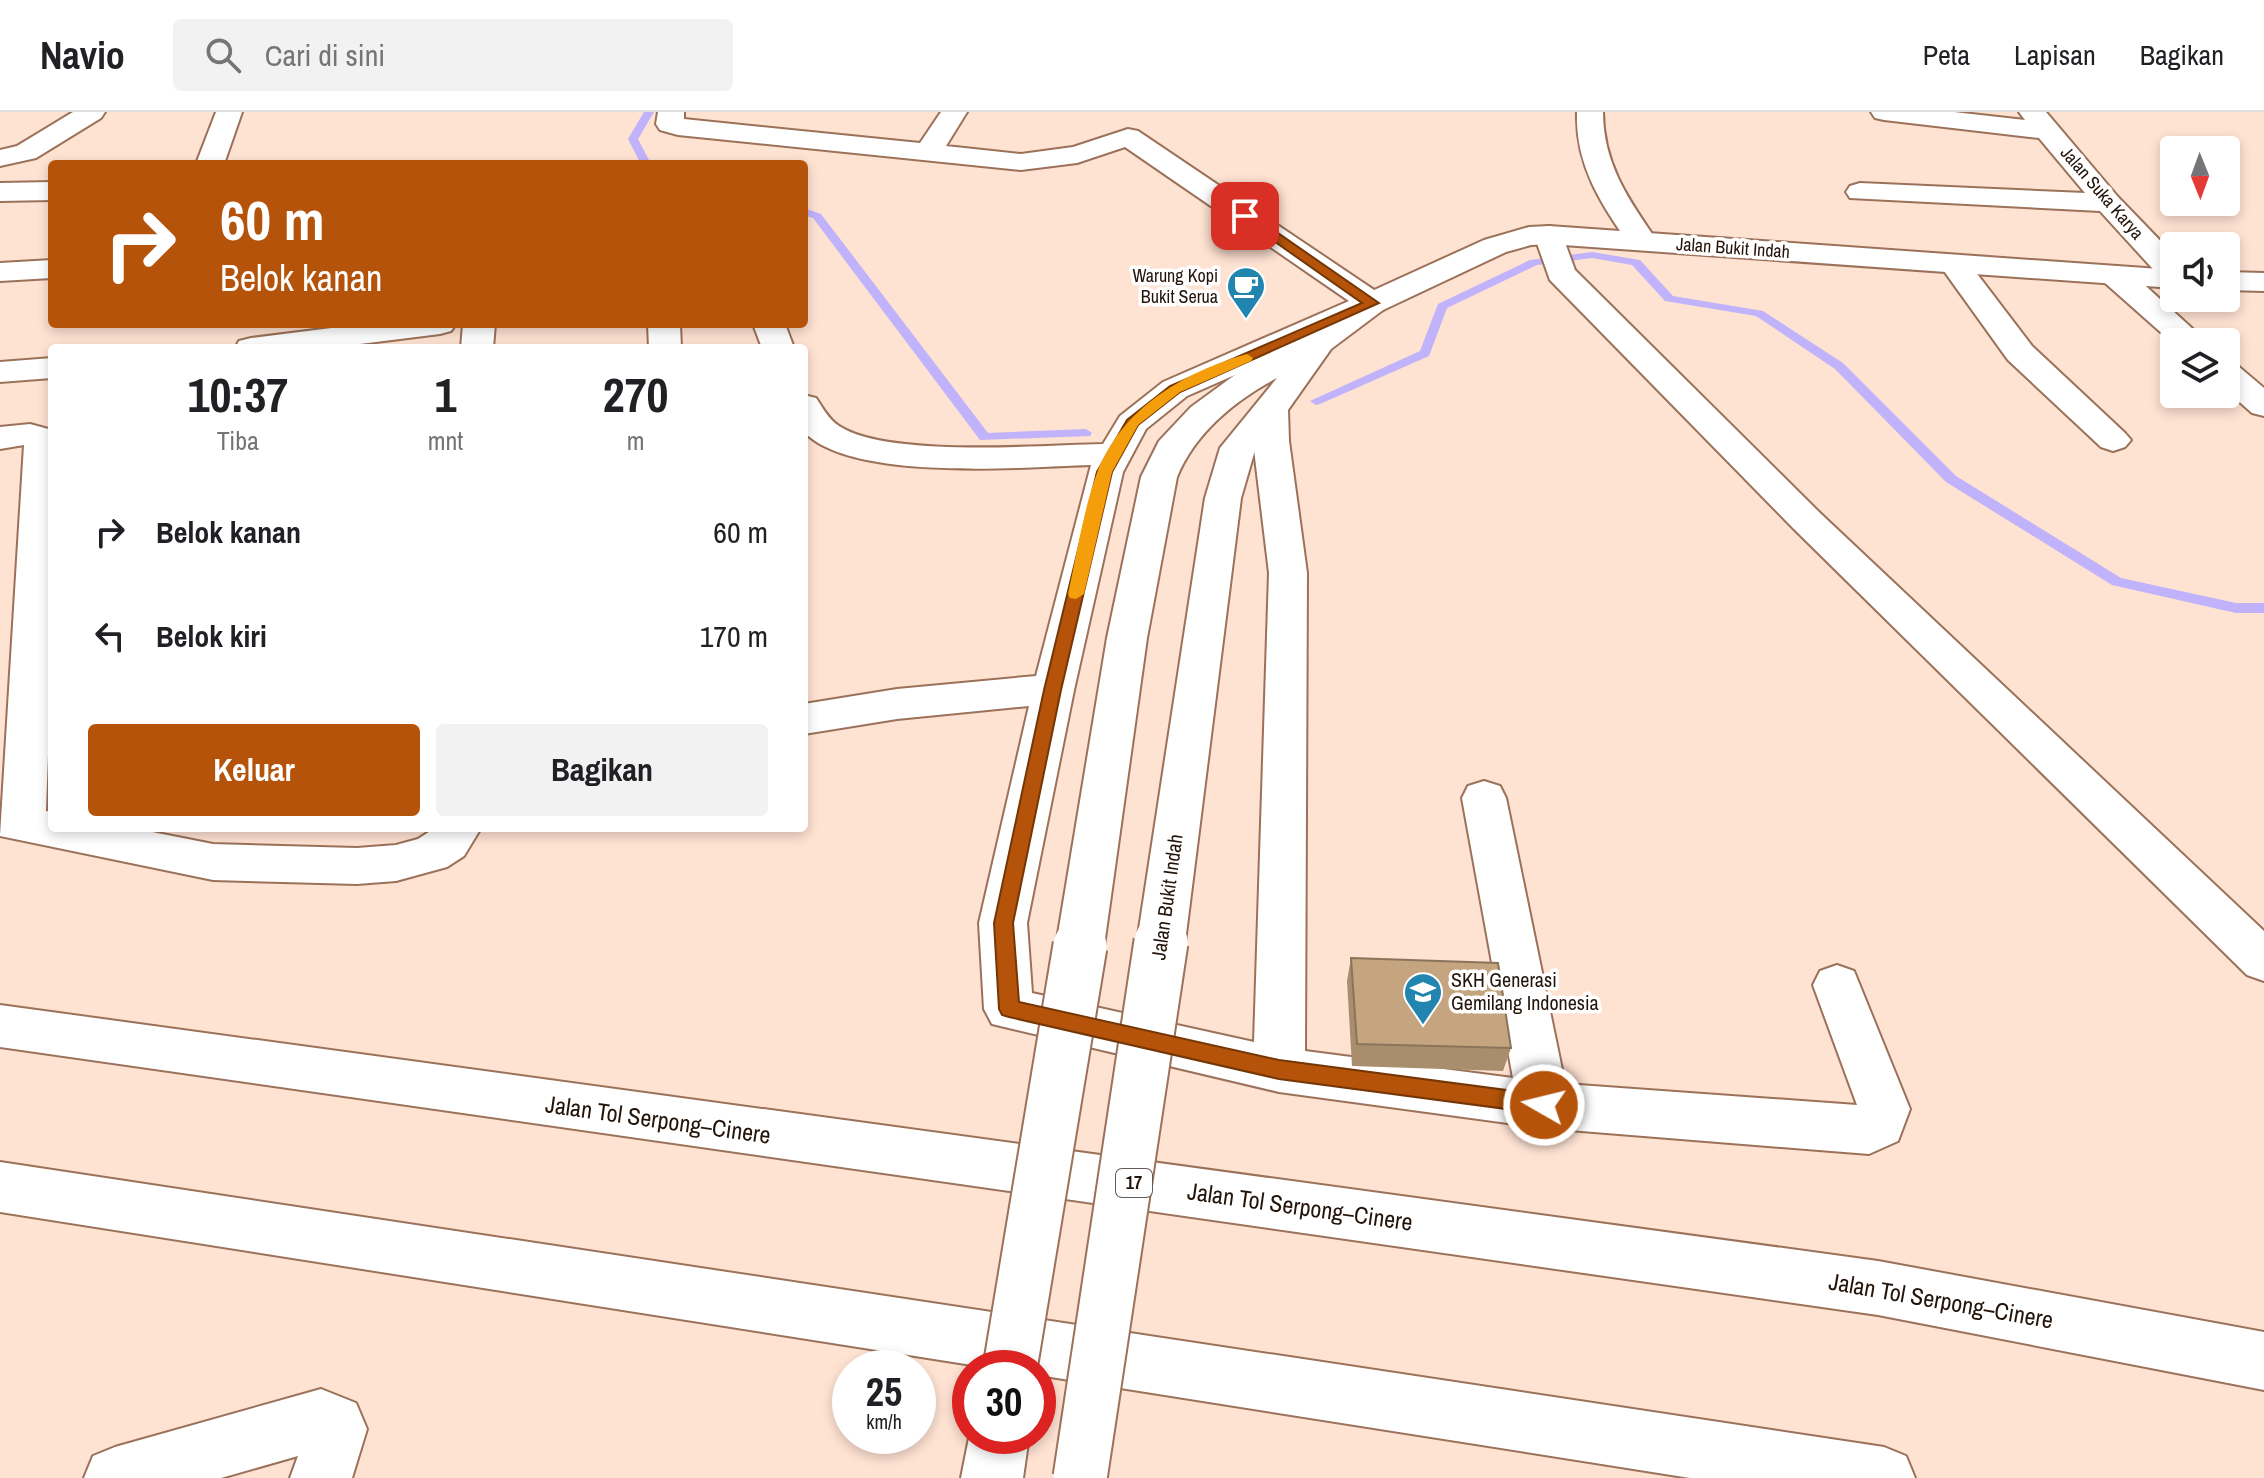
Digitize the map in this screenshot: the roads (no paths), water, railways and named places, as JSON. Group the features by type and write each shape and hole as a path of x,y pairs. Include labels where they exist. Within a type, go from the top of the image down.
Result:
{"main road":[{"path":"0,158 26,152 92,112"},
{"path":"211,160 229,112"},
{"path":"671,112 670,124 678,127 1032,162 1077,155 1130,124 1372,303 1175,389 1132,423 1105,472 1053,690 1003,923 1009,1009 1279,1070 1544,1105 1869,1130 1880,1124 1884,1109 1837,985"},
{"path":"793,139 810,112"},
{"path":"928,152 954,112"},
{"path":"1590,112 1588,134 1600,178 1642,241"},
{"path":"1884,112 2040,121"},
{"name":"Jalan Suka Karya","path":"2040,121 2160,261"},
{"path":"0,192 48,191"},
{"path":"1860,192 2108,203"},
{"name":"Jalan Bukit Indah","path":"1013,1350 1127,638 1159,477 1171,449 1203,414 1255,376 1318,343 1372,303 1495,246 1529,236 1554,253 1642,241 2160,276"},
{"path":"1554,253 1807,521 2264,961"},
{"path":"1954,264 2020,353 2113,440"},
{"path":"0,272 48,269"},
{"path":"2115,275 2175,328"},
{"path":"2240,281 2264,282"},
{"path":"282,344 408,328"},
{"name":"Jalan Bukit Indah","path":"1080,1478 1161,942 1223,498 1238,448 1271,410 1318,343"},
{"path":"0,372 48,368"},
{"path":"2240,385 2264,406"},
{"path":"1271,410 1271,441 1288,573 1279,1070"},
{"path":"808,414 811,421 831,437 866,449 950,456 1116,454"},
{"path":"0,438 30,434 42,438 12,822 48,829"},
{"path":"808,718 854,709 962,696 1053,690"},
{"path":"1484,798 1544,1105"},
{"path":"62,832 213,862 357,866 396,863 431,854 448,844 456,832"},
{"name":"Jalan Tol Serpong–Cinere","path":"0,1026 1878,1288 2264,1361"},
{"path":"0,1187 1884,1478"},
{"path":"115,1478 321,1419 335,1424 337,1429 321,1478"},
{"path":"992,1478 996,1454"}],"waterway":[{"path":"644,160 633,139 649,112"},
{"path":"808,213 817,216 984,437 1086,433"},
{"path":"1316,401 1425,353 1442,306 1534,262 1592,255 1636,262 1669,299 1759,313 1839,366 1951,479 2117,582 2236,608 2264,608"}],"place":[{"name":"Warung Kopi Bukit Serua","path":"1246,320"},
{"name":"SKH Generasi Gemilang Indonesia","path":"1423,1026"}]}
